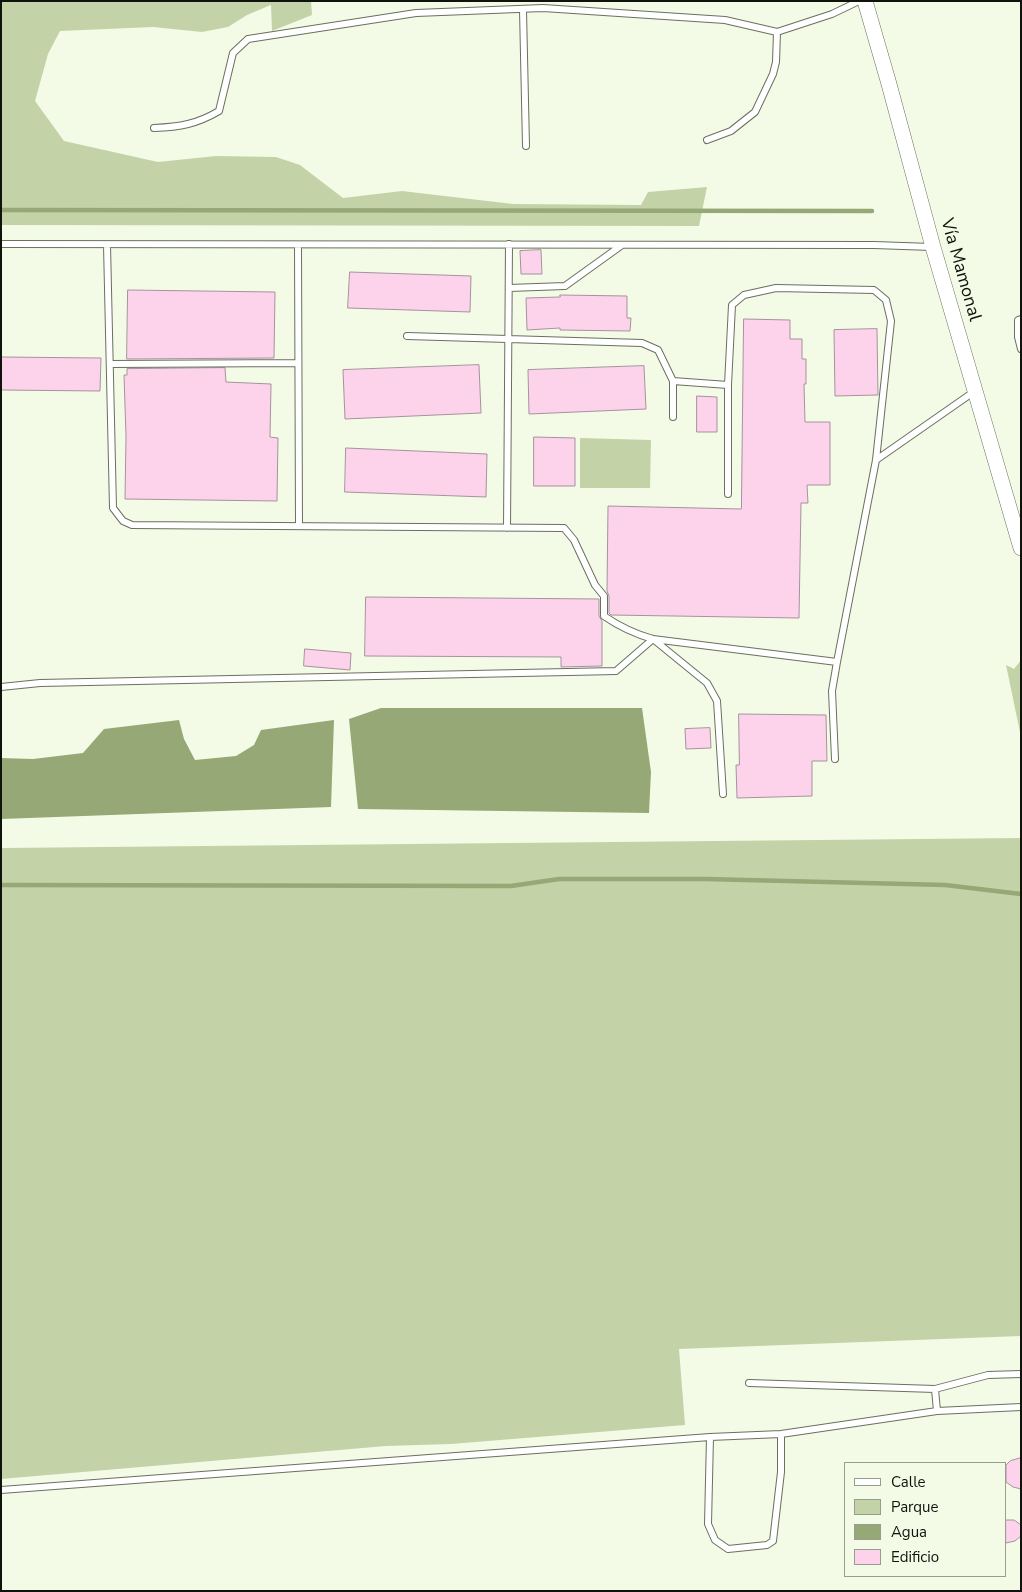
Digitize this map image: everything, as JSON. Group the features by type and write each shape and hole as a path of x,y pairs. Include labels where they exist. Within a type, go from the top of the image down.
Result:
{"street":[{"name":"Vía Mamonal","path":"865,1 933,247 975,391 1017,524 1021,548"}],"lane":[{"path":"154,128 183,126 206,119 219,110 233,53 248,39 416,13 544,8 725,20 777,32 832,14 859,1"},
{"path":"523,10 526,146"},
{"path":"707,140 731,131 755,112 773,74 776,62 777,32"},
{"path":"1,244 874,245 933,247"},
{"path":"507,528 509,244"},
{"path":"107,245 113,508 123,521 132,525 566,529 586,563 595,585 604,596 604,616 635,634 653,639 837,662"},
{"path":"298,245 298,526"},
{"path":"509,288 565,286 622,245"},
{"path":"728,494 728,385 732,305 744,295 776,288 874,290 886,300 891,321 876,460 832,691 835,759"},
{"path":"1021,319 1018,320 1018,337 1021,348"},
{"path":"407,336 642,343 658,350 672,382 673,417"},
{"path":"110,364 298,363"},
{"path":"672,382 728,385"},
{"path":"876,460 975,391"},
{"path":"1,687 40,683 616,671 653,639"},
{"path":"653,639 707,683 717,701 723,794"},
{"path":"749,1384 935,1389 988,1375 1021,1374"},
{"path":"935,1389 937,1411"},
{"path":"1,1490 710,1437 781,1434 937,1411 1021,1407"},
{"path":"710,1437 708,1524 715,1540 728,1549 767,1545 773,1541 781,1472 781,1434"}],"green space":[{"path":"1,1 311,1 312,15 272,31 271,5 247,15 228,27 202,32 153,27 60,31 48,54 35,101 64,141 158,162 216,156 276,157 300,165 343,198 402,191 513,204 641,205 648,192 707,187 699,226 1,225"},
{"path":"580,438 651,440 650,488 580,488"},
{"path":"1021,660 1021,737 1006,665 1014,669"},
{"path":"1021,838 1021,1336 679,1349 685,1425 451,1444 386,1446 1,1479 1,848"}],"water":[{"path":"381,708 642,708 651,772 649,813 358,809 349,719"},
{"path":"179,720 184,739 195,760 236,756 254,745 261,730 334,720 331,807 1,819 1,758 33,759 83,753 104,729"}],"building":[{"path":"541,250 542,274 521,274 520,251"},
{"path":"350,272 471,276 470,312 348,308"},
{"path":"128,290 275,292 274,358 127,359"},
{"path":"560,295 627,296 627,318 631,318 630,331 560,330 560,328 527,330 526,298 560,297"},
{"path":"744,319 790,320 790,339 802,339 802,359 806,359 806,384 804,384 805,422 830,422 830,485 807,485 808,503 801,503 799,618 611,615 609,613 609,596 607,591 608,506 741,509"},
{"path":"877,329 878,395 835,396 834,330"},
{"path":"1,357 101,358 100,391 1,390"},
{"path":"479,365 481,413 345,419 343,370"},
{"path":"644,366 646,409 529,414 528,370"},
{"path":"225,368 226,382 271,384 270,437 278,438 277,501 125,499 126,436 124,375 127,375 127,369"},
{"path":"697,396 717,397 717,432 697,432"},
{"path":"534,437 575,438 575,486 534,486"},
{"path":"346,448 487,454 486,497 345,492"},
{"path":"366,597 599,599 599,616 602,621 602,666 561,667 561,657 365,656"},
{"path":"305,649 351,653 350,670 304,666"},
{"path":"739,714 826,715 827,761 812,761 812,796 737,798 736,765 739,765"},
{"path":"710,728 711,748 686,749 685,729"},
{"path":"1021,1458 1021,1489 1007,1483 1007,1464 1010,1461"},
{"path":"1007,1520 1014,1520 1021,1525 1021,1536 1015,1541 1007,1543"}],"waterway":[{"path":"1,210 872,211"},
{"path":"1,885 511,886 559,879 706,879 945,885 1021,894"}]}
